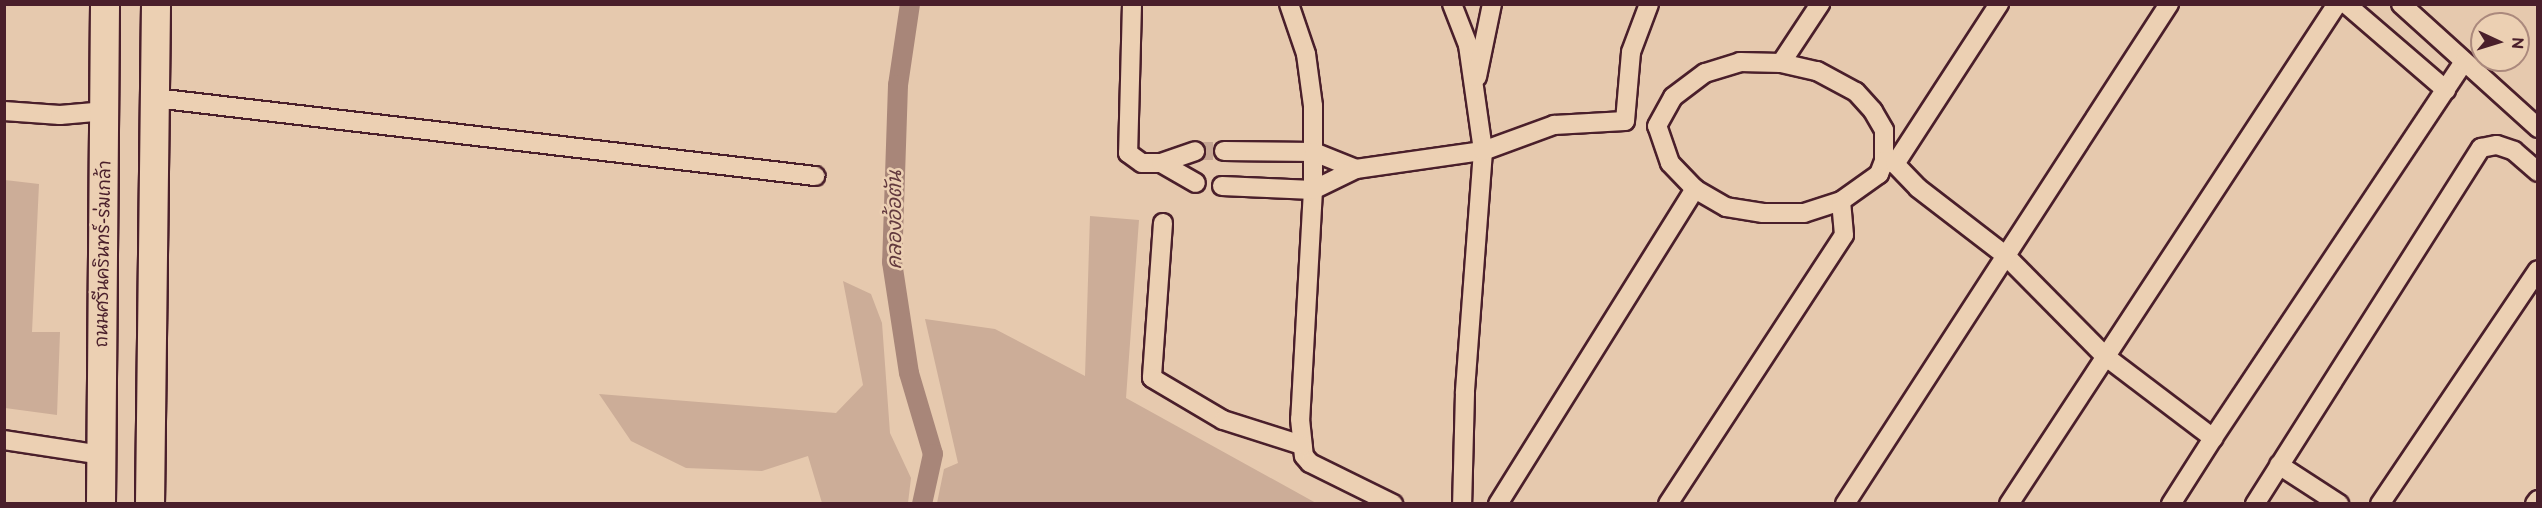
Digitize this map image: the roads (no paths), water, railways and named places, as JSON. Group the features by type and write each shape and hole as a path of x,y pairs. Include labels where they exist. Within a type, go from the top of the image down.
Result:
{"main road":[{"name":"ถนนศรีนครินทร์-ร่มเกล้า","path":"101,504 105,4"},
{"path":"150,504 156,4"}],"street":[{"path":"1132,4 1128,153 1142,163 1161,163 1195,151"},
{"path":"1289,4 1306,54 1313,106 1313,190 1300,419 1304,456 1310,463 1393,504"},
{"path":"1452,4 1468,45 1483,151 1466,393 1462,504"},
{"path":"1474,91 1492,4"},
{"path":"1625,121 1631,52 1648,4"},
{"path":"1781,63 1820,4"},
{"path":"1999,4 1890,162 1879,174 1841,201 1804,213 1762,213 1726,207 1695,189 1670,163 1658,126 1673,97 1705,73 1740,62 1781,63 1817,71 1856,92 1873,111 1884,130 1890,162 1918,188 2005,255 2105,356 2213,438"},
{"path":"1845,504 2169,4"},
{"path":"2009,504 2337,4"},
{"path":"2346,4 2446,90"},
{"path":"2401,4 2538,128"},
{"path":"2171,504 2464,62"},
{"path":"155,98 814,176"},
{"path":"4,111 60,115 105,111"},
{"path":"1222,186 1313,190 1356,169 1483,151 1554,125 1625,121 1658,126"},
{"path":"2255,504 2481,148 2497,145 2514,152 2538,172"},
{"path":"1224,151 1314,152 1356,169"},
{"path":"1161,163 1196,183"},
{"path":"1498,504 1695,189"},
{"path":"1668,504 1844,235 1841,201"},
{"path":"1163,222 1152,378 1223,420 1302,445"},
{"path":"2380,504 2538,270"},
{"path":"4,440 102,455"},
{"path":"2279,465 2339,504"}],"waterway":[{"name":"คลองอ้อตัน","path":"910,4 898,85 892,262 909,373 933,454 922,504"}],"tunnel":[{"path":"1195,151 1224,151"}]}
